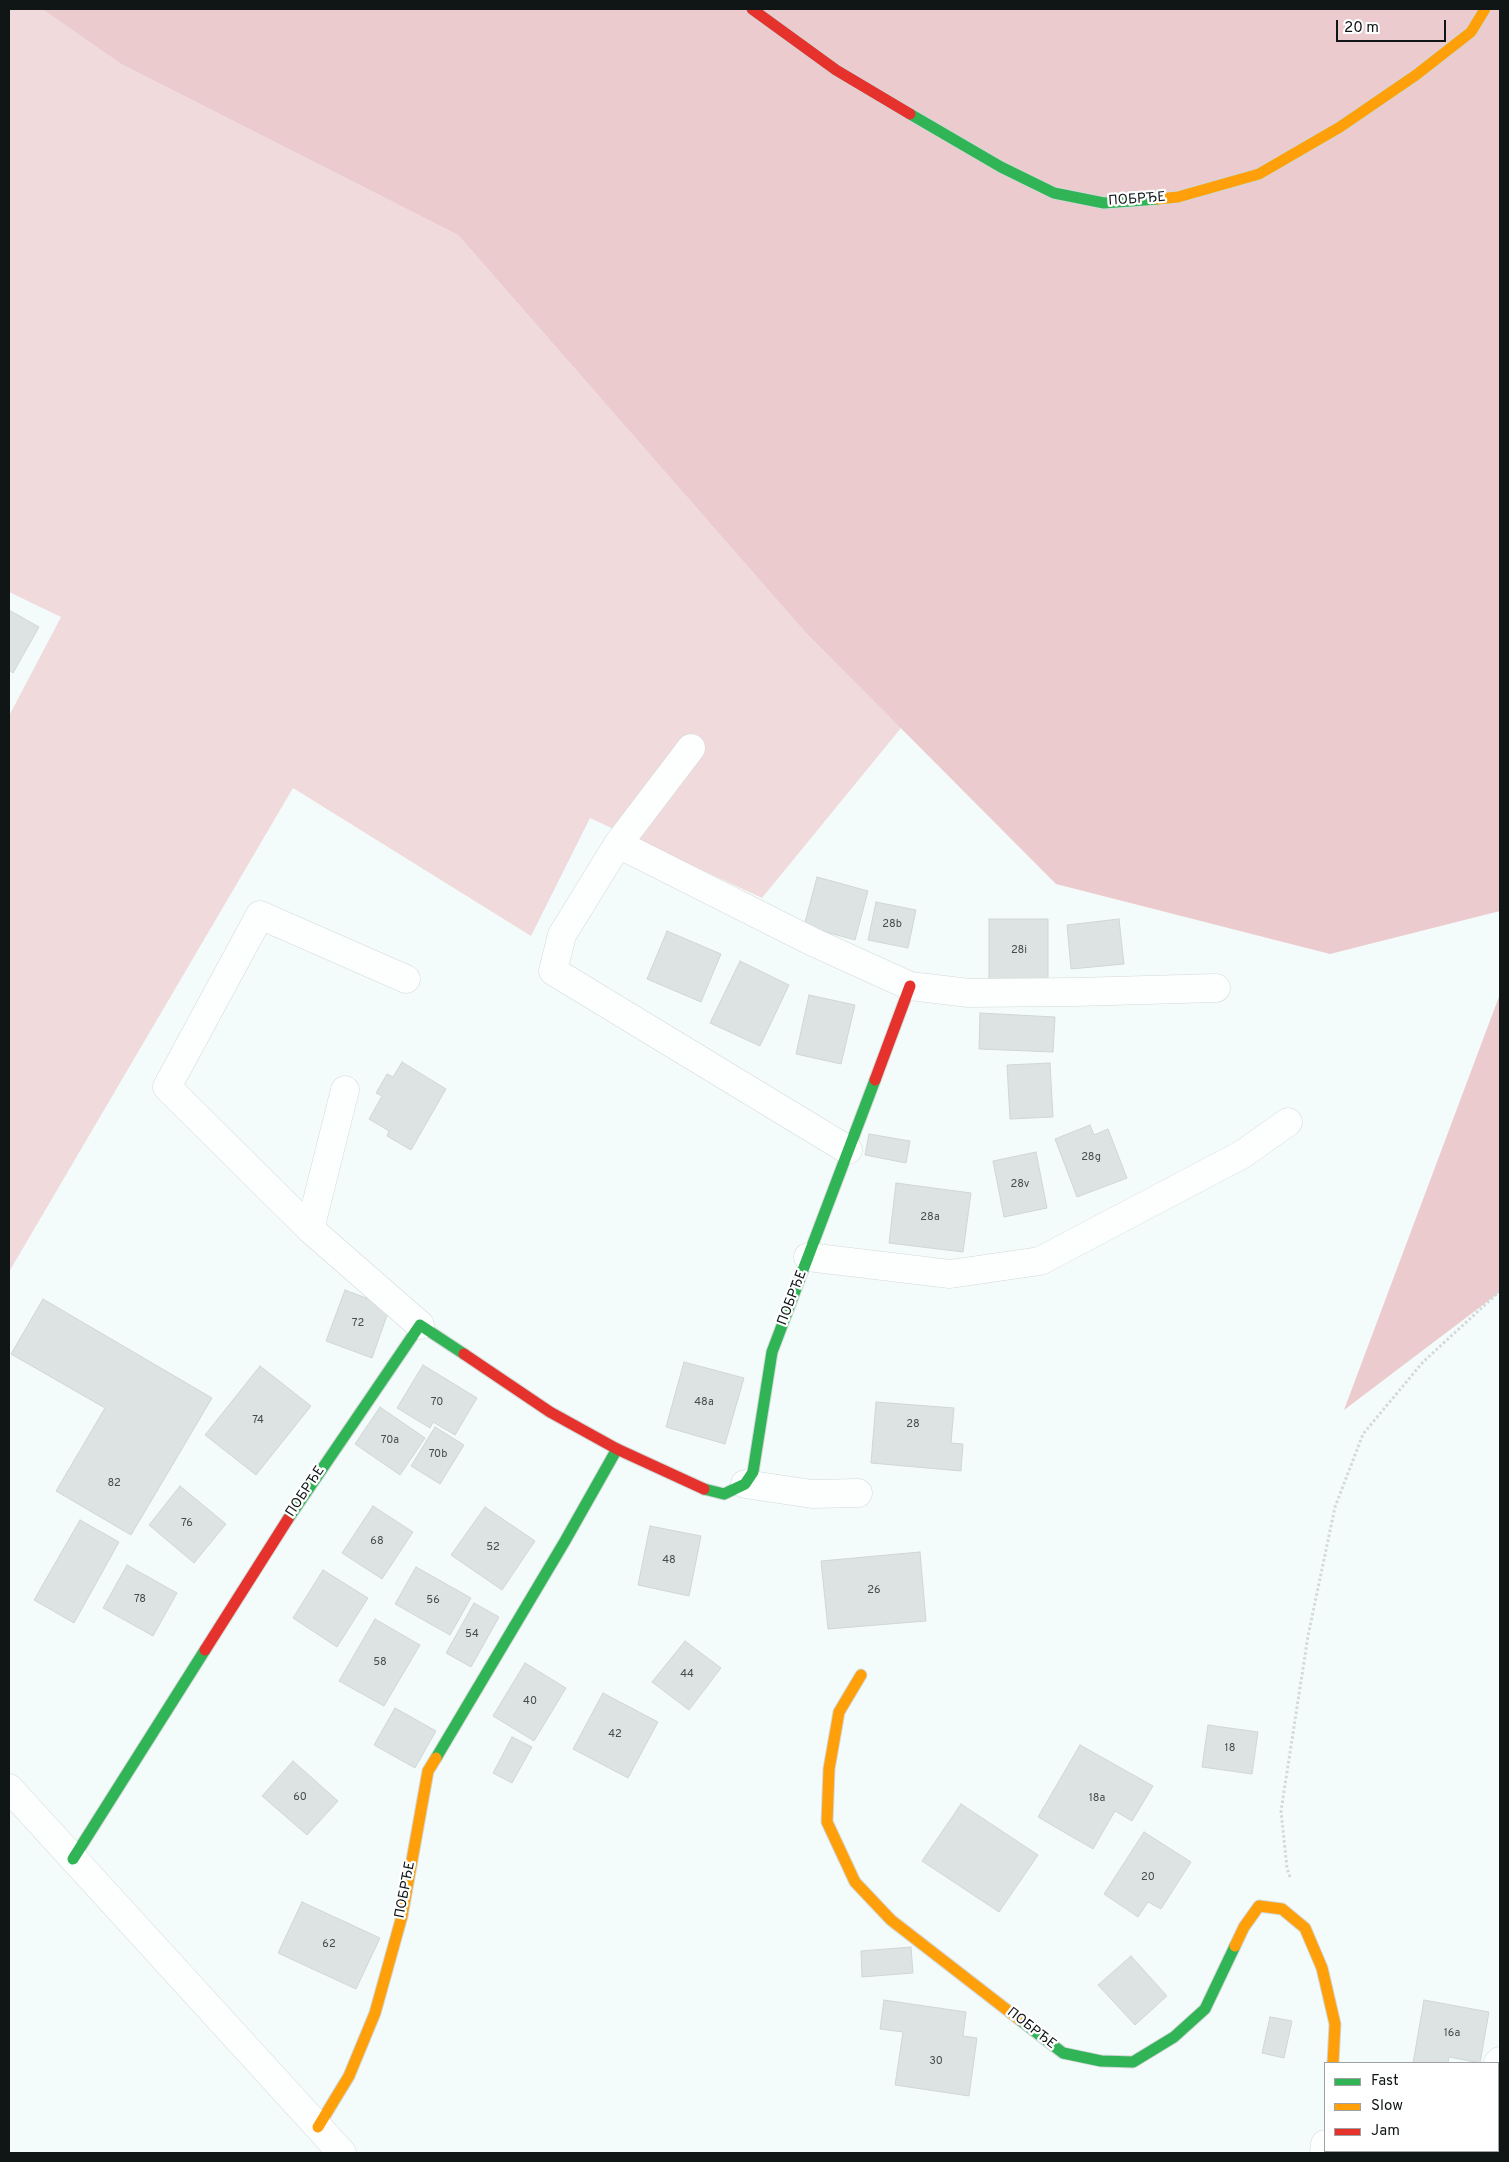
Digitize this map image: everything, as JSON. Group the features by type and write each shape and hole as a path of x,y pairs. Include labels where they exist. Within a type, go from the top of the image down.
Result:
{"street":[{"name":"ПОБРЂЕ","path":"752,9 836,70 916,119 1001,167 1054,193 1104,204 1178,197 1259,174 1340,127 1416,75 1471,32 1485,9"},
{"path":"691,748 618,844 562,935 553,971 848,1150"},
{"path":"618,844 813,942 910,986 969,993 1216,988"},
{"path":"406,979 260,915 167,1087 310,1229 420,1325 550,1412 617,1449 710,1491 724,1494 745,1484 812,1494 858,1493"},
{"name":"ПОБРЂЕ","path":"745,1484 753,1472 772,1352 910,986"},
{"path":"310,1229 345,1090"},
{"path":"808,1257 950,1274 1040,1261 1146,1207 1243,1154 1288,1122"},
{"name":"ПОБРЂЕ","path":"73,1859 286,1520 420,1325"},
{"name":"ПОБРЂЕ","path":"318,2127 350,2076 375,2013 402,1916 428,1771 565,1541 617,1449"},
{"name":"ПОБРЂЕ","path":"861,1675 839,1712 829,1769 827,1822 855,1882 891,1920 1062,2053 1101,2061 1133,2062 1174,2037 1205,2009 1244,1927 1259,1906 1282,1909 1305,1928 1322,1968 1334,2024 1334,2062"},
{"path":"9,1788 342,2153"}],"path":[{"path":"1305,1928 1287,1868 1281,1811 1308,1636 1336,1507 1363,1434 1423,1362 1500,1291"}],"shaded area":[{"path":"9,9 42,9 121,64 458,235 805,632 901,728 762,898 590,818 531,936 293,788 9,1272 9,716 61,617 9,592"},
{"path":"42,9 1500,9 1500,911 1330,954 1056,884 805,632 458,235 121,64"},
{"path":"1500,994 1500,1292 1344,1410"}],"building":[{"path":"9,610 39,627 13,673 9,670"},
{"path":"817,877 868,891 855,940 804,926"},
{"path":"876,902 916,910 908,948 868,940"},
{"path":"989,919 1048,919 1048,984 989,984"},
{"path":"1119,919 1124,964 1071,969 1067,925"},
{"path":"667,931 721,954 701,1002 647,979"},
{"path":"740,961 789,985 760,1046 710,1023"},
{"path":"809,995 855,1005 841,1064 796,1054"},
{"path":"980,1013 1055,1017 1053,1052 979,1049"},
{"path":"402,1062 446,1089 411,1150 387,1136 389,1131 369,1119 382,1096 376,1093 387,1074 393,1077"},
{"path":"1050,1063 1053,1117 1010,1119 1007,1065"},
{"path":"1090,1125 1094,1135 1108,1129 1127,1178 1077,1197 1055,1139"},
{"path":"869,1134 910,1141 906,1163 865,1155"},
{"path":"1036,1152 1047,1208 1004,1217 993,1161"},
{"path":"896,1183 971,1193 963,1252 889,1243"},
{"path":"345,1290 390,1307 372,1358 326,1341"},
{"path":"43,1299 212,1398 131,1535 56,1491 105,1408 11,1354"},
{"path":"684,1362 744,1378 725,1444 666,1427"},
{"path":"423,1365 477,1398 455,1435 433,1422 430,1428 397,1408"},
{"path":"260,1366 311,1406 256,1475 205,1435"},
{"path":"876,1402 954,1408 951,1443 963,1444 961,1471 871,1463"},
{"path":"380,1407 425,1438 400,1475 355,1444"},
{"path":"435,1427 464,1445 440,1484 411,1466"},
{"path":"180,1486 226,1524 194,1563 149,1525"},
{"path":"373,1506 413,1532 382,1579 342,1553"},
{"path":"485,1507 535,1541 502,1590 451,1555"},
{"path":"80,1520 119,1542 74,1623 34,1600"},
{"path":"650,1526 701,1536 689,1596 638,1585"},
{"path":"920,1552 926,1621 828,1629 821,1561"},
{"path":"127,1565 177,1593 153,1636 103,1608"},
{"path":"416,1567 471,1598 450,1635 395,1604"},
{"path":"323,1570 368,1598 337,1647 293,1618"},
{"path":"474,1603 499,1617 471,1667 446,1653"},
{"path":"375,1619 420,1645 384,1706 339,1681"},
{"path":"685,1641 721,1668 689,1710 652,1682"},
{"path":"525,1663 566,1688 534,1741 493,1716"},
{"path":"603,1693 658,1722 628,1778 573,1749"},
{"path":"395,1708 436,1731 415,1768 374,1745"},
{"path":"1208,1725 1258,1732 1252,1774 1202,1767"},
{"path":"512,1737 532,1747 512,1783 493,1773"},
{"path":"1080,1745 1153,1786 1132,1821 1115,1811 1093,1849 1038,1817"},
{"path":"293,1761 338,1801 307,1835 262,1796"},
{"path":"961,1804 1038,1855 999,1912 922,1861"},
{"path":"1144,1832 1191,1862 1161,1909 1148,1902 1138,1917 1104,1894"},
{"path":"302,1902 380,1938 356,1989 278,1953"},
{"path":"911,1947 913,1973 862,1977 861,1951"},
{"path":"1131,1956 1167,1996 1135,2025 1098,1985"},
{"path":"884,2000 966,2012 963,2036 977,2038 969,2096 895,2085 903,2032 880,2029"},
{"path":"1424,2000 1489,2012 1480,2062 1449,2057 1448,2062 1413,2062"},
{"path":"1270,2017 1292,2021 1284,2058 1262,2053"},
{"path":"1499,2090 1500,2090 1499,2147"},
{"path":"1345,2152 1414,2152 1414,2153"}],"traffic: fast":[{"path":"910,114 1001,167 1054,193 1104,203 1158,199"},
{"path":"704,1489 724,1494 745,1484 753,1472 772,1352 875,1080"},
{"path":"288,1519 420,1325 464,1354"},
{"path":"436,1758 565,1541 617,1449"},
{"path":"73,1859 205,1650"},
{"path":"1020,2020 1063,2053 1101,2061 1133,2062 1174,2037 1205,2009 1235,1946"}],"traffic: slow":[{"path":"1158,199 1178,197 1259,174 1340,127 1416,75 1471,32 1485,9"},
{"path":"861,1675 839,1712 829,1769 827,1822 855,1882 891,1920 1020,2020"},
{"path":"318,2127 349,2076 375,2013 402,1916 428,1771 436,1758"},
{"path":"1235,1946 1244,1927 1259,1906 1282,1909 1305,1928 1322,1968 1335,2024 1333,2062"}],"traffic: jam":[{"path":"752,9 836,70 910,114"},
{"path":"875,1080 910,986"},
{"path":"464,1354 550,1412 617,1449 704,1489"},
{"path":"205,1650 288,1519"}]}
